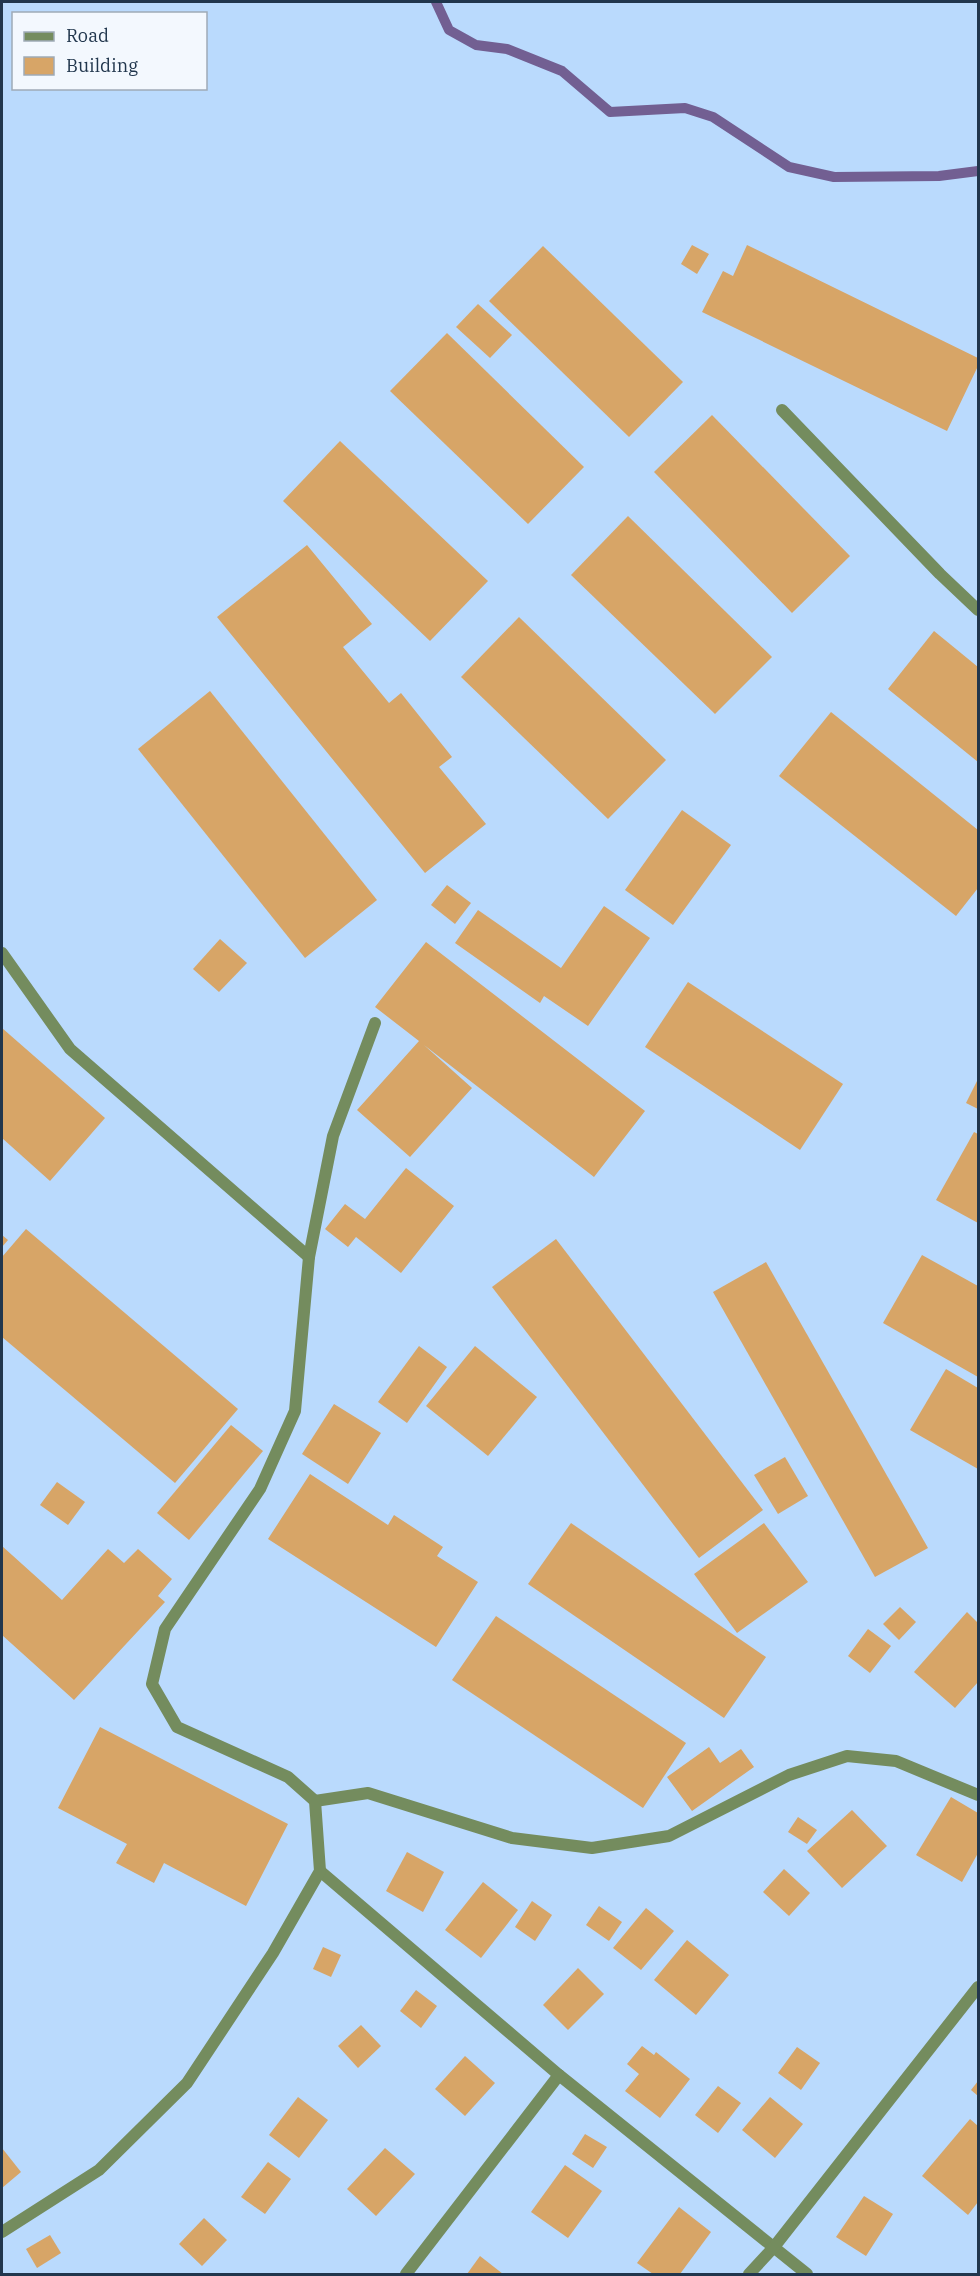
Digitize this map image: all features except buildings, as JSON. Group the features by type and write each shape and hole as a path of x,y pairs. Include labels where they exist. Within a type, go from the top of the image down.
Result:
{"street":[{"path":"782,410 940,574 978,610"},
{"path":"2,953 70,1049 309,1257"},
{"path":"2,2232 99,2170 187,2083 273,1953 320,1871 315,1801 288,1777 177,1727 152,1684 165,1629 260,1489 295,1411 309,1257 333,1136 375,1023"},
{"path":"315,1801 368,1793 512,1838 592,1848 669,1836 789,1775 847,1756 896,1761 978,1795"},
{"path":"320,1871 560,2075 807,2274"},
{"path":"749,2274 774,2247 978,1987"},
{"path":"405,2274 560,2075"}],"waterway":[{"path":"436,2 449,30 476,45 507,49 562,71 610,112 685,108 713,117 789,167 834,177 939,176 978,171"}]}
